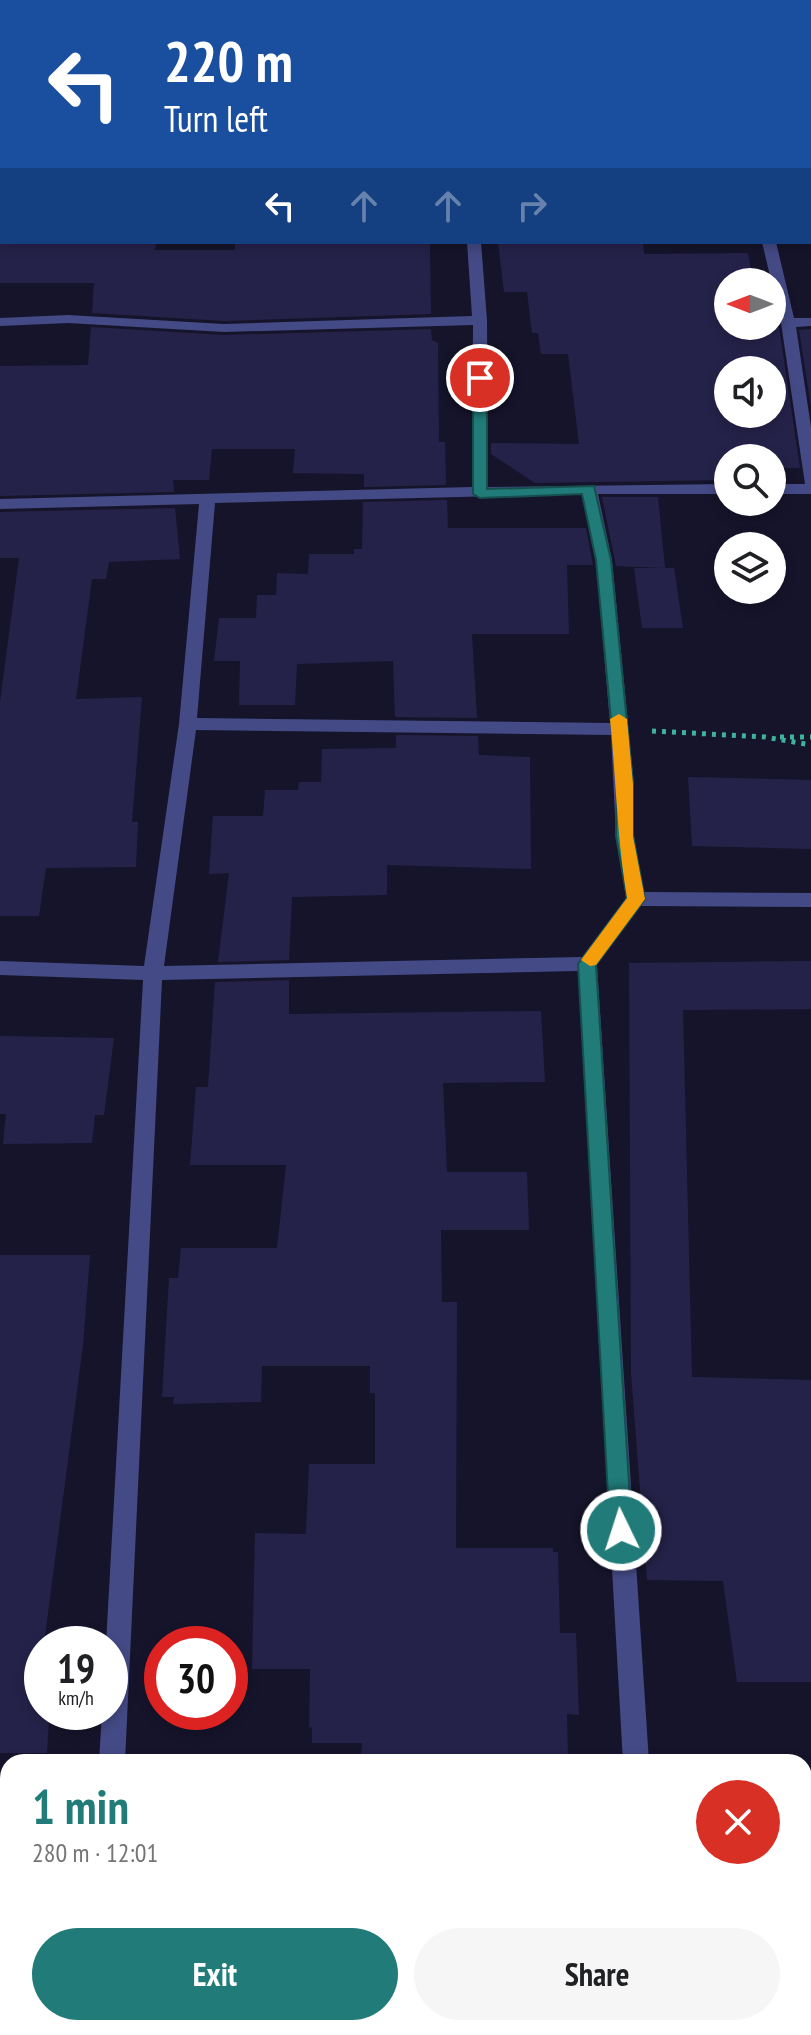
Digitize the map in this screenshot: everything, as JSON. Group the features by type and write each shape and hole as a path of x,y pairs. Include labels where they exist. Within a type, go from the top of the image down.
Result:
{"street":[{"path":"474,244 480,320 480,494"},
{"path":"769,244 788,323 811,481"},
{"path":"0,322 68,319 224,328 480,320"},
{"path":"788,323 811,322"},
{"path":"589,489 604,560 625,784 625,836 636,899 587,964 636,1754"},
{"path":"0,504 589,489 714,489"},
{"path":"786,489 811,489"},
{"path":"112,1754 153,973 188,724 207,499"},
{"path":"188,724 619,729"},
{"path":"636,899 811,900"},
{"path":"0,968 153,973 587,964"}],"path":[{"path":"619,729 811,737"},
{"path":"765,737 811,745"}],"building":[{"path":"0,244 156,244 155,250 235,250 235,244 430,244 431,314 224,321 92,313 94,283 0,283"},
{"path":"498,244 643,244 644,254 748,253 751,268 714,268 714,340 781,340 783,356 714,356 714,428 786,428 786,374 800,468 786,468 786,444 714,444 714,480 535,483 491,454 491,443 579,444 568,354 541,354 538,333 532,333 527,292 504,292"},
{"path":"91,327 224,335 431,329 432,340 438,343 439,442 445,442 446,485 364,487 364,474 293,473 295,449 212,449 209,480 173,480 174,492 0,496 0,366 88,365"},
{"path":"811,329 811,407 799,330"},
{"path":"602,497 658,497 665,568 674,568 683,628 642,628 634,568 663,568 616,566"},
{"path":"447,500 448,528 586,528 593,565 567,565 569,634 472,634 477,718 395,717 393,661 297,664 295,705 239,705 240,661 214,661 219,618 256,618 257,595 276,595 277,573 308,574 309,554 354,554 354,549 362,549 363,502"},
{"path":"175,508 180,559 109,562 106,579 92,579 76,699 142,697 132,822 138,822 136,867 46,868 39,916 0,916 0,702 19,558 0,558 0,512"},
{"path":"396,735 478,736 479,755 530,757 531,869 387,865 387,895 292,897 289,960 218,962 229,873 209,874 213,816 263,816 265,790 298,790 299,782 321,782 322,749 396,748"},
{"path":"688,777 811,780 811,849 692,846"},
{"path":"811,961 811,1009 683,1010 692,1377 811,1380 811,1682 737,1682 723,1581 647,1580 631,1373 629,963"},
{"path":"289,980 289,1014 541,1011 545,1082 443,1083 447,1172 527,1172 529,1230 441,1230 442,1302 457,1302 456,1548 553,1548 553,1552 558,1552 560,1633 576,1633 579,1715 567,1714 568,1754 361,1754 362,1743 312,1743 312,1727 309,1728 310,1669 252,1669 255,1533 306,1534 309,1464 375,1464 375,1393 370,1393 370,1366 262,1366 261,1402 173,1404 174,1397 162,1397 169,1278 178,1278 181,1248 277,1248 286,1165 190,1165 196,1087 208,1087 215,982"},
{"path":"0,1036 114,1038 104,1115 95,1115 92,1143 3,1144 6,1114 0,1114"},
{"path":"0,1255 90,1255 83,1345 46,1626 24,1626 24,1730 48,1730 47,1753 0,1753"}],"slow traffic":[{"path":"590,960 636,899 625,836 625,784 619,719"}],"route":[{"path":"480,378 480,494 589,489 604,560 625,784 625,836 636,899 587,964 621,1530"}]}
